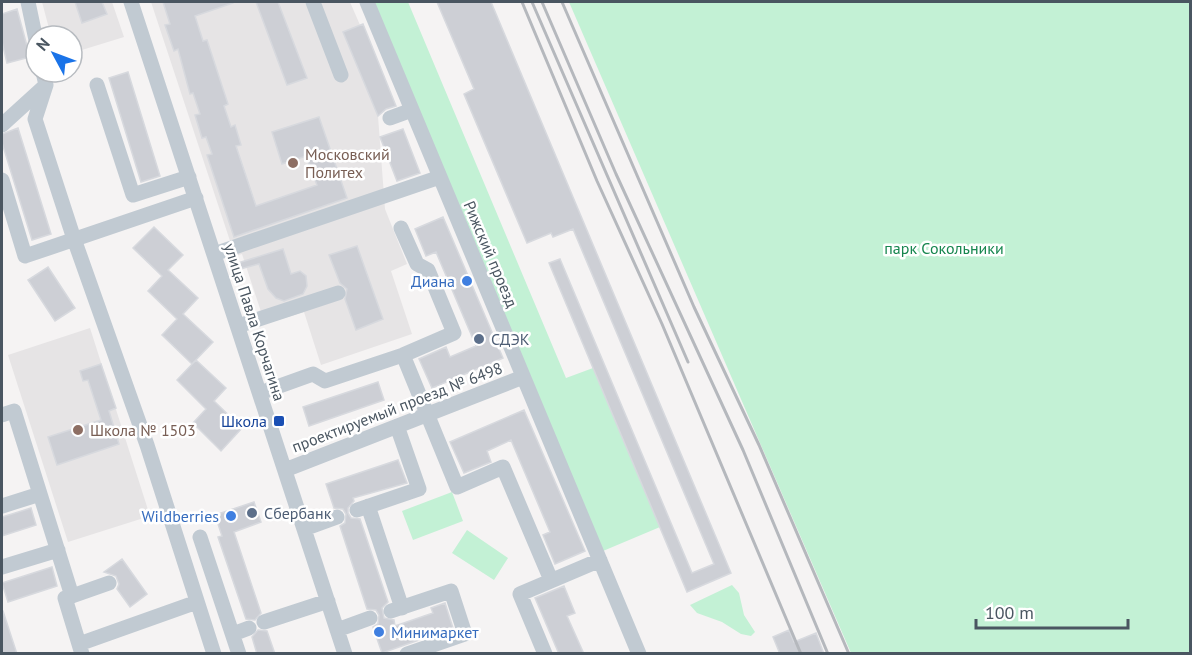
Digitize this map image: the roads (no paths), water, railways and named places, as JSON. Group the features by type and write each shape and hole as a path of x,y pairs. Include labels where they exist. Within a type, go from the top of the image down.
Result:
{"street":[{"path":"28,2 33,24"},
{"name":"улица Павла Корчагина","path":"132,2 345,654"},
{"path":"313,2 340,75"},
{"name":"Рижский проезд","path":"367,2 639,654"},
{"path":"2,125 39,84"},
{"path":"43,84 35,119 74,239 147,446 214,654"},
{"path":"97,84 133,195 189,177"},
{"path":"390,118 412,110"},
{"path":"214,255 440,177"},
{"path":"2,180 25,256 196,198"},
{"path":"260,393 313,374 325,381 403,355 454,333 428,270 417,264 401,228"},
{"path":"238,326 338,293"},
{"path":"403,355 457,487 503,467 551,580"},
{"name":"проектируемый проезд № 6498","path":"285,470 523,377"},
{"path":"2,415 14,411 72,596"},
{"path":"398,426 419,489 362,508 396,610 451,591 465,634 407,654"},
{"path":"2,506 40,494"},
{"path":"304,529 337,517"},
{"path":"200,537 239,654"},
{"path":"2,567 58,550"},
{"path":"545,654 520,594 600,560"},
{"path":"109,583 65,598 80,649 197,602"},
{"path":"264,622 328,601"},
{"path":"337,630 370,618"},
{"path":"233,634 249,628"}],"railway":[{"path":"522,2 597,181 662,324 801,654"},
{"path":"532,2 688,362"},
{"path":"542,2 616,174 743,450 828,654"},
{"path":"562,2 694,307 759,445 849,654"}],"place":[{"name":"Московский Политех","path":"293,163"},
{"name":"Диана","path":"467,281"},
{"name":"СДЭК","path":"479,339"},
{"name":"Школа","path":"279,421"},
{"name":"Школа № 1503","path":"78,430"},
{"name":"Сбербанк","path":"252,513"},
{"name":"Wildberries","path":"231,516"},
{"name":"Минимаркет","path":"379,632"}],"park label":[{"name":"парк Сокольники","path":"944,248"}]}
